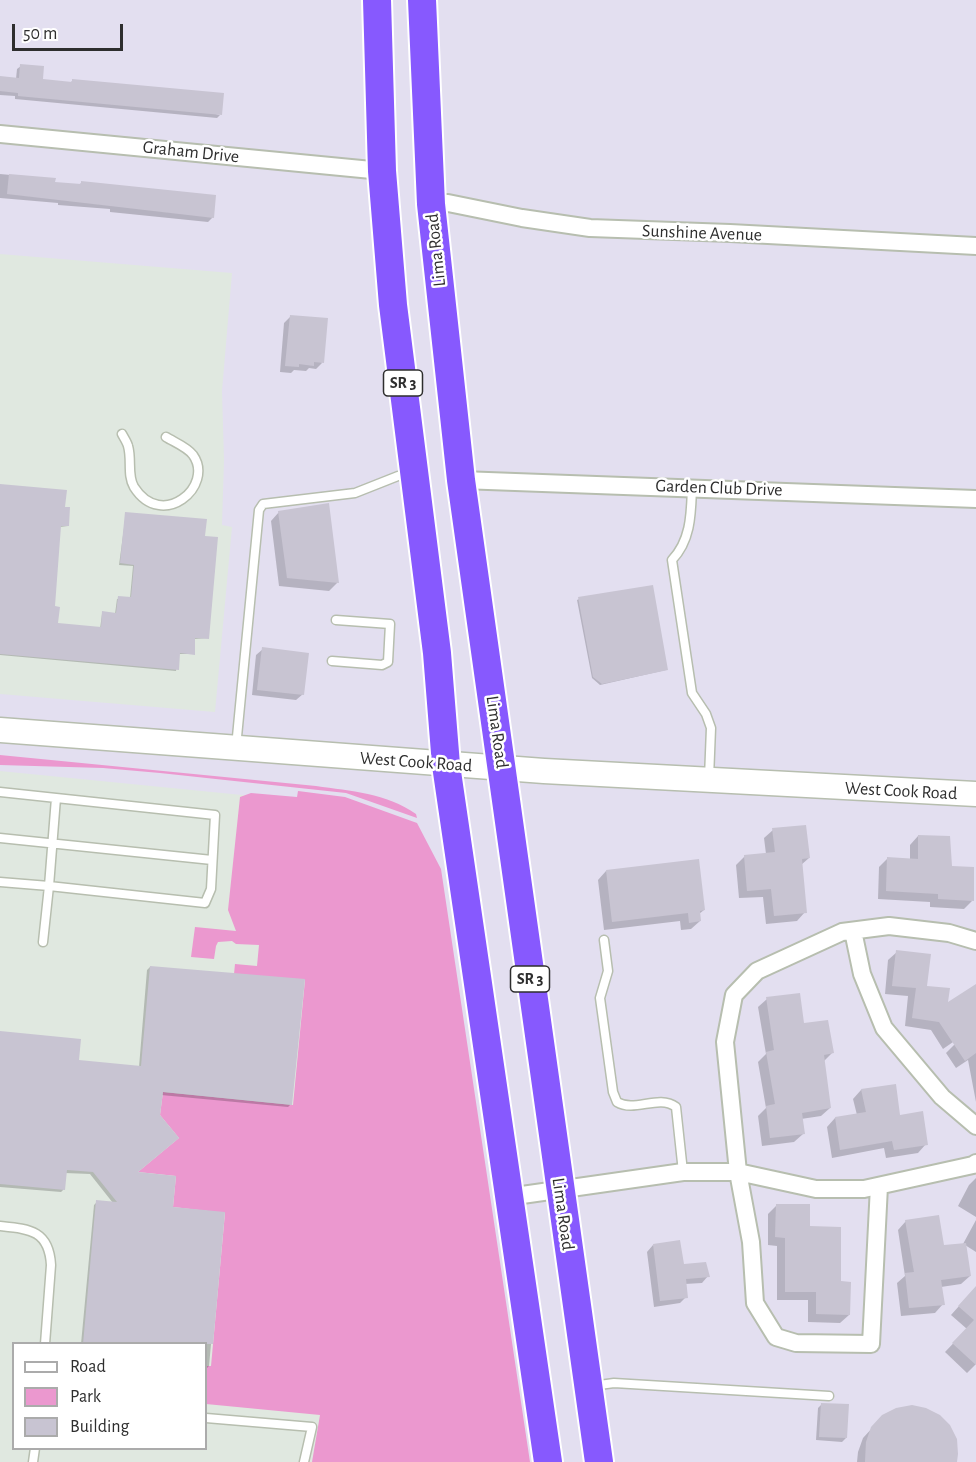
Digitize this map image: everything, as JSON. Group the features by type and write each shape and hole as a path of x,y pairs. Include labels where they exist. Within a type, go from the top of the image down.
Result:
{"highway":[{"name":"SR 3","path":"377,0 382,171 393,305 437,653 446,765 548,1462"},
{"name":"Lima Road","path":"422,0 431,204 461,480 599,1462"}],"main road":[{"name":"West Cook Road","path":"0,730 446,765 976,794"}],"street":[{"name":"Graham Drive","path":"0,134 382,171"},
{"name":"Sunshine Avenue","path":"431,204 448,203 522,218 590,228 730,232 976,246"},
{"name":"Garden Club Drive","path":"461,480 976,499"},
{"path":"879,1186 871,1344 796,1343 776,1337 755,1303 751,1242 738,1172 725,1042 734,995 757,971 842,933 889,926 949,933 976,941"},
{"path":"853,931 862,974 884,1028 942,1097 976,1126"},
{"path":"508,1197 683,1172 738,1172 816,1189 864,1189 976,1163"}],"lane":[{"path":"122,434 129,447 132,485 142,498 151,504 166,506 177,503 190,493 196,481 198,468 193,455 166,437"},
{"path":"236,749 259,510 264,504 355,493 398,476 415,474"},
{"path":"692,488 690,524 680,551 672,560 692,693 706,714 711,728 709,781"},
{"path":"332,662 382,665 388,662 390,624 336,620"},
{"path":"0,792 215,815 211,889 205,903 0,882"},
{"path":"43,942 56,798"},
{"path":"0,838 212,860"},
{"path":"604,940 608,971 600,998 617,1102 624,1106 662,1102 676,1107 683,1172"},
{"path":"0,1226 30,1230 43,1238 51,1254 45,1342"},
{"path":"588,1386 614,1383 829,1396"},
{"path":"207,1418 312,1426 304,1462"}],"shaded area":[{"path":"0,254 232,273 222,391 224,460 222,525 232,527 215,712 0,694"},
{"path":"0,771 343,805 515,1462 0,1462"}],"green space":[{"path":"0,755 316,786 368,794 393,801 416,814 417,818 346,793 103,768 0,765"},
{"path":"298,791 345,797 417,823 441,869 530,1462 312,1462 320,1415 207,1404 207,1366 211,1366 225,1213 173,1207 176,1176 138,1172 179,1138 160,1115 163,1092 293,1105 305,980 234,974 235,964 257,966 259,945 236,944 232,941 218,942 214,959 191,957 195,927 236,931 228,910 240,797 251,793 297,797"}],"building":[{"path":"20,64 44,66 43,79 72,82 72,79 224,93 222,115 18,96 18,93 0,91 0,76 19,78"},
{"path":"9,174 56,178 55,182 81,184 81,181 216,195 214,218 7,194"},
{"path":"290,315 328,318 324,363 314,362 314,366 299,364 299,367 285,366"},
{"path":"0,484 67,490 65,507 70,507 69,526 61,526 55,606 60,607 58,623 101,627 102,611 116,613 118,596 131,597 134,565 120,563 125,512 207,519 205,536 218,537 209,639 195,638 195,655 180,653 179,670 0,654"},
{"path":"329,503 339,583 287,578 278,511"},
{"path":"653,585 668,670 602,684 593,677 578,597"},
{"path":"262,647 309,653 304,695 257,690"},
{"path":"806,825 810,858 802,859 807,913 774,916 771,889 747,891 744,855 775,852 772,828"},
{"path":"918,835 950,836 952,866 974,867 974,901 938,899 938,894 886,891 887,857 918,859"},
{"path":"699,859 705,910 700,911 701,921 689,923 688,913 612,922 606,870"},
{"path":"896,950 931,954 927,986 950,988 948,1002 976,984 976,1053 965,1061 939,1022 912,1018 916,988 892,986"},
{"path":"150,966 305,979 292,1105 163,1092 160,1115 179,1138 138,1172 176,1176 173,1207 225,1212 213,1344 207,1344 207,1342 83,1342 96,1200 117,1202 93,1172 67,1170 65,1190 0,1184 0,1031 81,1039 79,1060 141,1066"},
{"path":"800,993 804,1023 828,1020 834,1053 824,1055 831,1108 802,1113 805,1134 770,1138 766,1106 775,1104 766,1052 774,1050 766,997"},
{"path":"896,1084 900,1115 923,1111 928,1145 894,1150 892,1141 840,1150 835,1117 866,1112 861,1089"},
{"path":"776,1204 810,1204 810,1226 841,1227 841,1281 851,1282 850,1315 816,1314 816,1292 785,1292 785,1238 775,1237"},
{"path":"939,1215 944,1245 966,1243 971,1276 941,1280 945,1305 909,1308 905,1273 914,1272 905,1220"},
{"path":"680,1240 684,1264 706,1262 710,1277 686,1279 688,1298 660,1301 653,1244"},
{"path":"976,1286 976,1365 952,1343 974,1320 958,1306"},
{"path":"821,1403 849,1404 847,1438 819,1437"},
{"path":"912,1405 926,1408 940,1415 950,1425 957,1439 957,1462 865,1462 866,1442 871,1427 882,1415 896,1408"}]}
